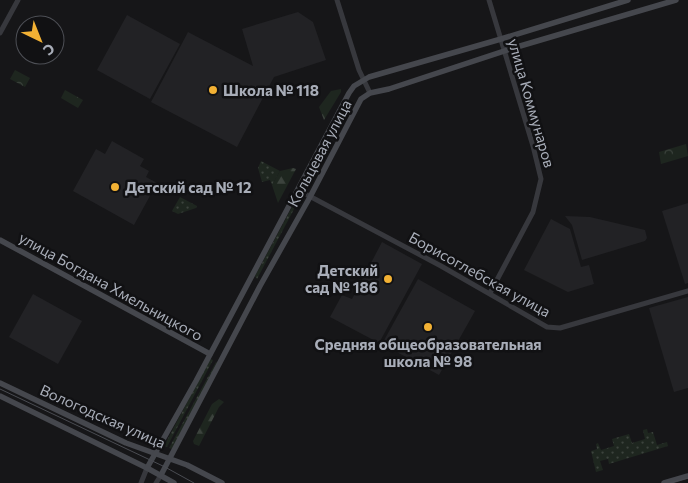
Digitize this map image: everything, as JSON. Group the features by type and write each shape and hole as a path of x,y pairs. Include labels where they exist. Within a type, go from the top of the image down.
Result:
{"main road":[{"path":"364,79 501,40 628,0"},
{"name":"Кольцевая улица","path":"161,475 361,99 370,93 389,89 504,51 676,0"},
{"name":"Кольцевая улица","path":"147,468 349,93 354,86 364,79"},
{"name":"улица Богдана Хмельницкого","path":"0,240 210,354"},
{"name":"Вологодская улица","path":"0,383 126,443 188,465 222,483"},
{"name":"Вологодская улица","path":"0,396 174,483"},
{"path":"664,483 688,476"}],"street":[{"path":"0,33 18,0"},
{"path":"337,0 359,70 370,93"},
{"name":"улица Коммунаров","path":"489,0 534,146 541,179 533,212 490,293"},
{"name":"Борисоглебская улица","path":"298,190 490,293 547,327 560,328 688,291"},
{"name":"Кольцевая улица","path":"140,483 147,468"},
{"name":"Кольцевая улица","path":"156,483 161,475"}],"shaded area":[{"name":"Школа № 118","path":"298,12 313,22 326,60 274,77 237,147 151,102 188,32 253,66 242,29"},
{"path":"127,15 180,44 150,99 97,70"},
{"name":"Детский сад № 12","path":"112,141 144,159 140,166 149,171 146,177 157,183 134,225 73,191 96,149 105,154"},
{"path":"688,203 688,283 685,284 662,211"},
{"path":"565,216 590,217 645,230 647,238 645,241 582,260 572,225"},
{"path":"551,219 570,229 581,267 589,265 594,284 568,292 524,270"},
{"name":"Детский сад № 186","path":"382,242 422,264 379,343 330,317 342,295 352,299"},
{"name":"Средняя общеобразовательная школа № 98","path":"418,279 475,311 439,375 382,344"},
{"path":"33,294 82,321 58,364 9,337"},
{"path":"688,297 688,388 674,392 649,308"}],"green space":[{"path":"15,70 30,78 25,87 10,79"},
{"path":"341,89 324,120 319,107 331,91"},
{"path":"65,90 83,100 78,108 61,98"},
{"path":"686,144 688,156 661,164 659,152"},
{"path":"261,161 280,171 272,185 270,180 262,182 258,168"},
{"path":"296,169 278,203 272,185 280,171"},
{"path":"301,194 257,279 255,276 298,196"},
{"path":"180,197 197,206 196,208 178,214 172,211"},
{"path":"210,359 213,360 167,447 164,446"},
{"path":"216,362 218,363 172,449 169,448"},
{"path":"219,399 224,402 219,407 199,446 194,444 193,441 212,404"},
{"path":"647,429 648,433 653,432 657,445 667,442 668,446 609,464 608,459 600,461 603,470 596,472 591,451 597,449 596,444 598,443 601,450 614,446 612,439 629,434 632,443 645,439 643,430"}],"tram line":[{"path":"0,389 165,467 194,483"},
{"path":"670,483 688,478"}],"place":[{"name":"Школа № 118","path":"213,90"},
{"name":"Детский сад № 12","path":"115,187"},
{"name":"Детский сад № 186","path":"388,279"},
{"name":"Средняя общеобразовательная школа № 98","path":"428,327"}]}
